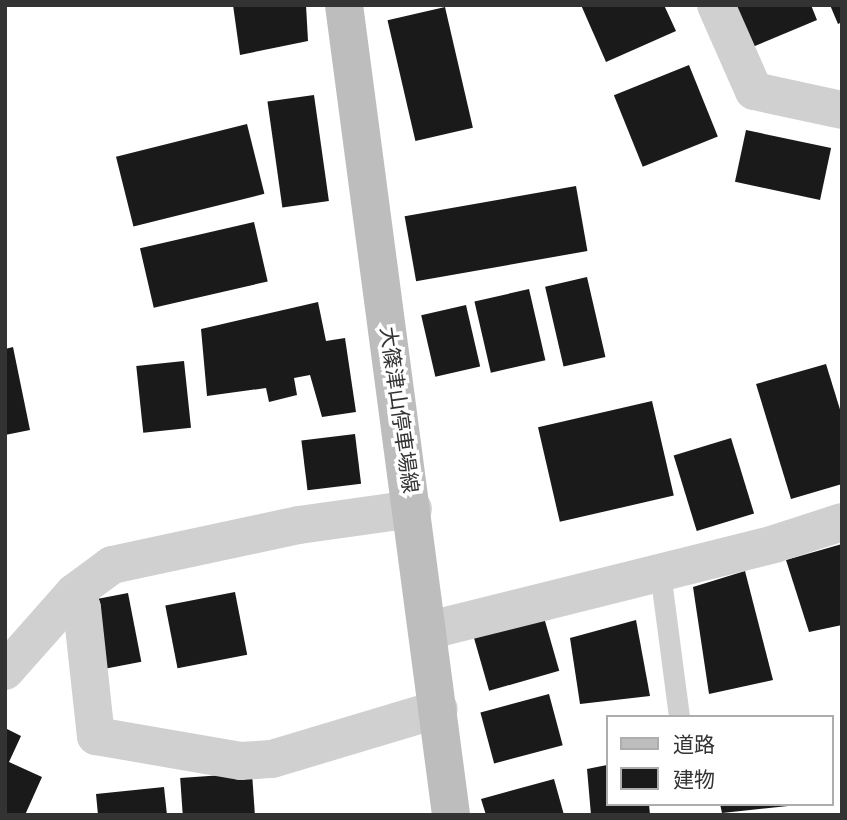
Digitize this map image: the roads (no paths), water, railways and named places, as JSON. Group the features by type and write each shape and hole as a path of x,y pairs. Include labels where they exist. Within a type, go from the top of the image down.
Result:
{"main road":[{"name":"大篠津山停車場線","path":"344,5 430,630 451,815"}],"street":[{"path":"716,5 754,91 842,110"},
{"path":"5,671 74,593 112,565 299,526 413,509"},
{"path":"430,630 775,544 842,522"},
{"path":"74,593 82,608 96,736 241,761 272,759 439,709"}],"lane":[{"path":"660,572 679,715"}]}
